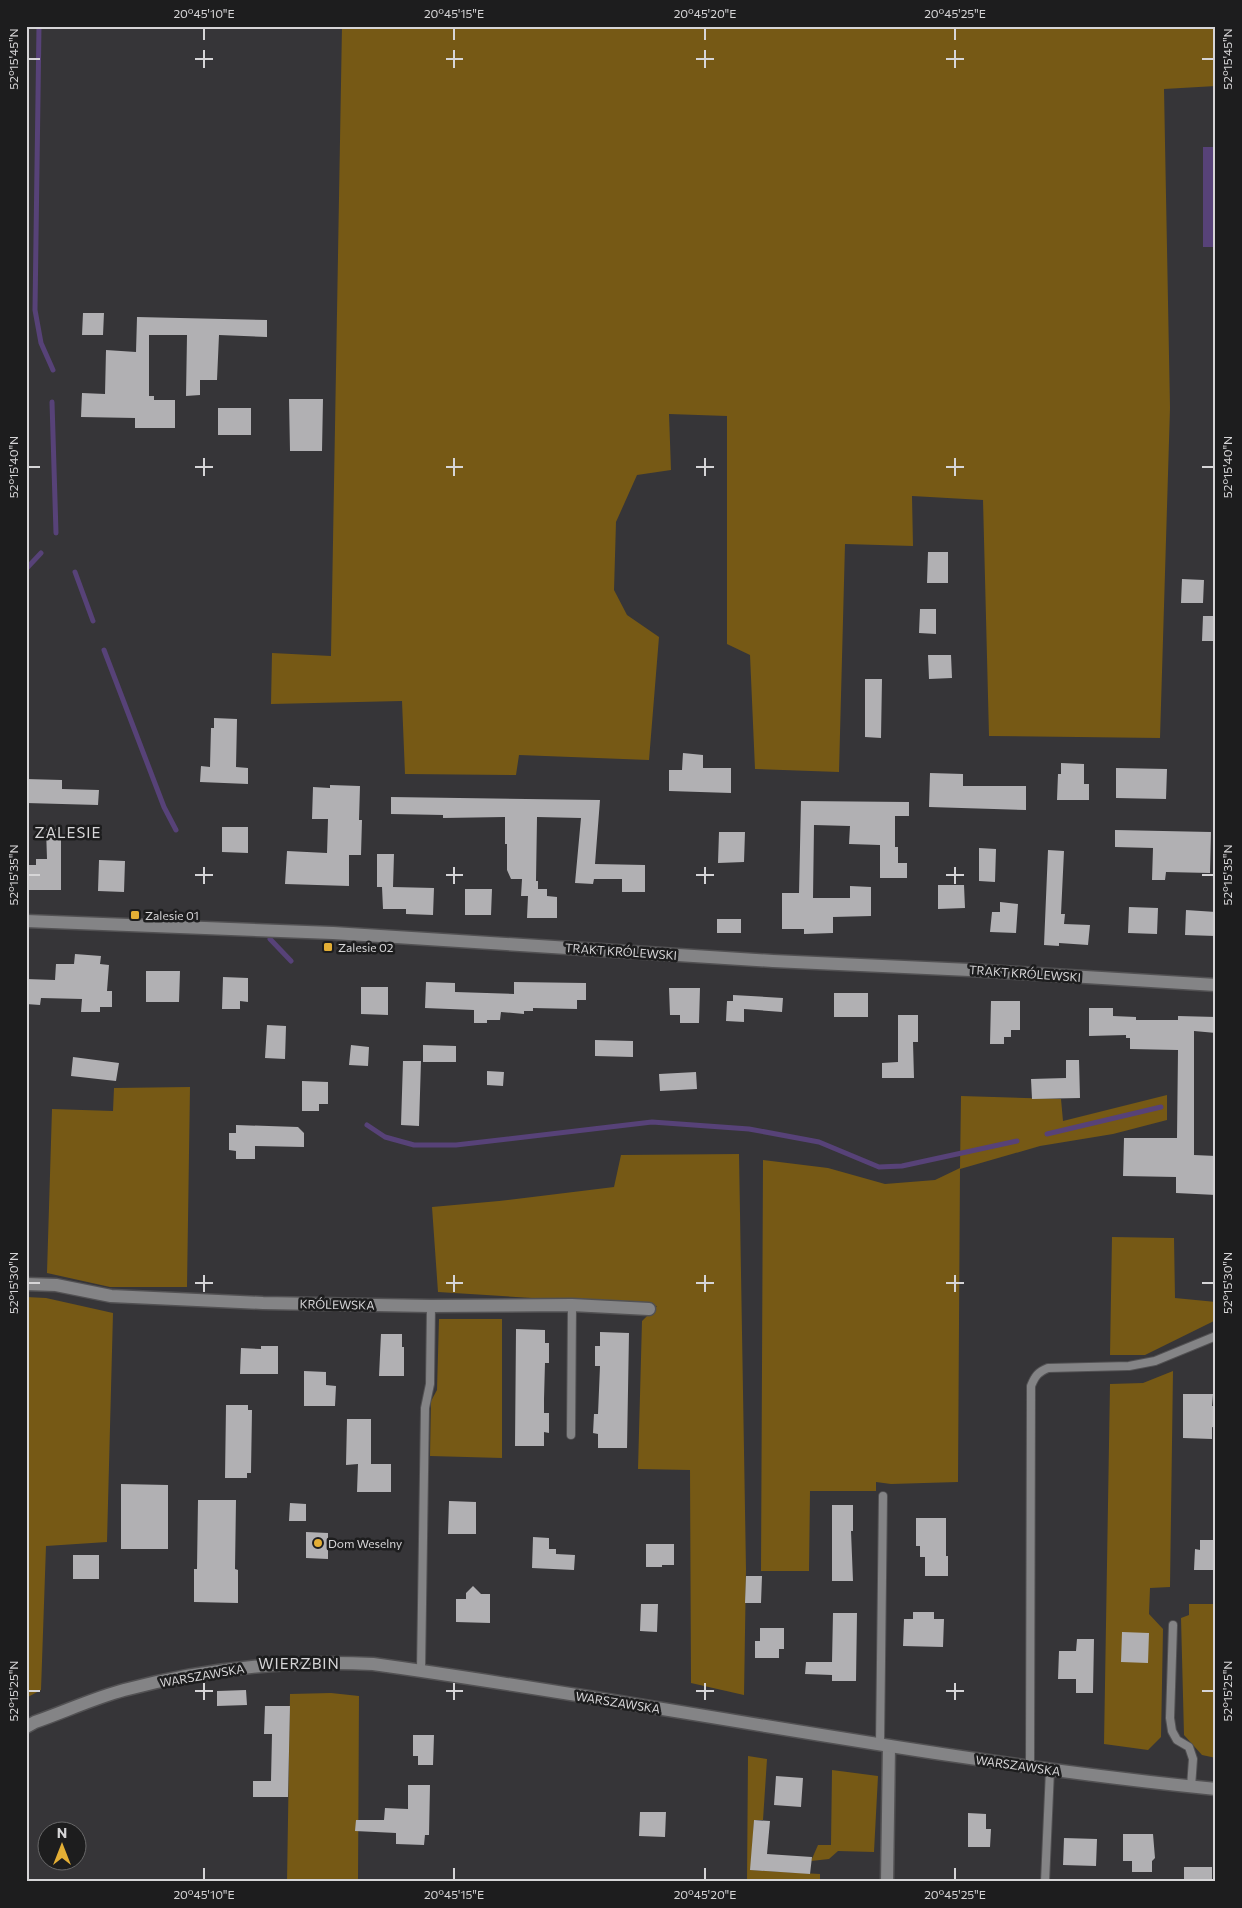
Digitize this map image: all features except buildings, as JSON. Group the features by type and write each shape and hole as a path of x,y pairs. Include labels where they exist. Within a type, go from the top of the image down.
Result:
{"street":[{"name":"TRAKT KRÓLEWSKI","path":"26,921 333,933 773,961 970,970 1216,985"},
{"name":"KRÓLEWSKA","path":"26,1284 56,1285 111,1296 263,1303 431,1306 572,1305 649,1309"},
{"name":"WARSZAWSKA","path":"26,1727 123,1690 204,1673 242,1667 327,1662 373,1664 421,1670 884,1746 1050,1770 1216,1789"},
{"path":"884,1746 886,1882"}],"lane":[{"path":"570,1435 572,1305"},
{"path":"421,1670 425,1408 430,1384 431,1306"},
{"path":"1030,1767 1031,1386 1035,1376 1048,1368 1129,1366 1155,1361 1216,1336"},
{"path":"883,1496 884,1746"},
{"path":"1173,1625 1170,1718 1172,1731 1177,1740 1188,1747 1193,1759 1191,1787"},
{"path":"1045,1882 1050,1770"}],"shaded area":[{"path":"342,26 1216,26 1216,86 1164,89 1170,408 1160,738 989,736 983,500 912,496 913,546 845,544 839,772 755,769 750,655 727,644 727,416 669,414 671,470 637,475 616,522 614,590 627,615 659,637 649,760 519,755 516,775 405,774 402,701 271,704 272,653 331,656"},
{"path":"1203,147 1216,147 1216,247 1203,247"},
{"path":"190,1087 187,1287 110,1287 47,1273 52,1109 113,1111 114,1088"},
{"path":"1167,1095 1167,1120 1113,1134 1040,1146 960,1169 958,1482 891,1484 876,1482 876,1491 810,1491 809,1571 761,1571 763,1160 828,1168 885,1184 935,1180 960,1168 961,1096 1061,1099 1063,1121"},
{"path":"739,1154 746,1569 744,1695 691,1683 690,1470 638,1469 642,1321 657,1306 438,1292 432,1207 614,1187 621,1155"},
{"path":"1112,1237 1174,1238 1175,1298 1216,1302 1216,1320 1145,1355 1110,1355"},
{"path":"26,1297 46,1298 113,1313 107,1542 46,1546 41,1690 26,1698"},
{"path":"439,1319 502,1319 502,1458 430,1456 431,1401 437,1390"},
{"path":"1173,1371 1170,1587 1150,1588 1149,1614 1163,1629 1161,1737 1148,1750 1104,1744 1110,1384 1143,1383"},
{"path":"1189,1604 1216,1604 1216,1758 1202,1755 1184,1735 1181,1618 1189,1615"},
{"path":"331,1693 359,1696 358,1882 287,1882 290,1694"},
{"path":"748,1756 767,1759 763,1820 754,1820 751,1870 820,1874 820,1882 747,1882"},
{"path":"832,1770 878,1776 874,1852 838,1851 829,1859 811,1861 818,1845 831,1845"}],"waterway":[{"path":"39,26 35,310 41,343 53,370"},
{"path":"52,402 56,533"},
{"path":"26,569 41,553"},
{"path":"75,572 93,621"},
{"path":"104,650 164,807 176,830"},
{"path":"270,939 291,961"},
{"path":"1047,1134 1161,1107"},
{"path":"367,1125 385,1137 414,1145 456,1145 652,1122 749,1129 819,1142 879,1167 902,1166 1017,1141"}],"place":[{"name":"Zalesie 01","path":"135,915"},
{"name":"Zalesie 02","path":"328,947"},
{"name":"Dom Weselny","path":"318,1543"}],"district":[{"name":"ZALESIE","path":"68,832"},
{"name":"WIERZBIN","path":"299,1663"}]}
